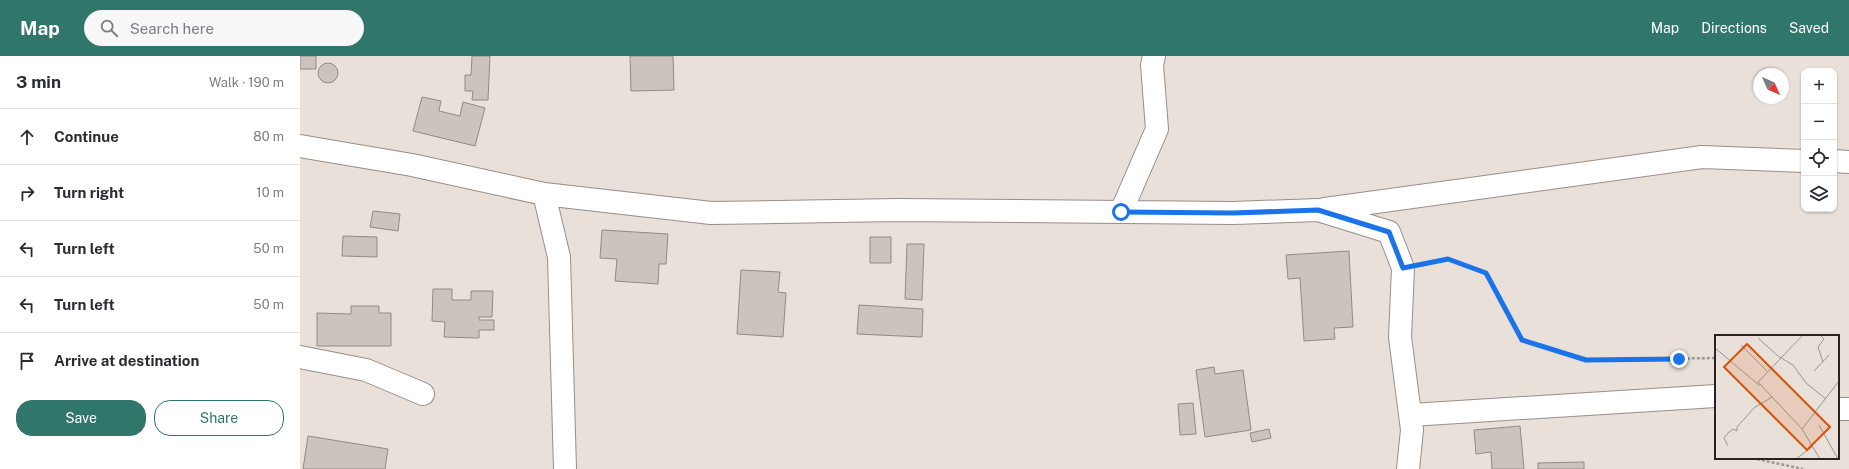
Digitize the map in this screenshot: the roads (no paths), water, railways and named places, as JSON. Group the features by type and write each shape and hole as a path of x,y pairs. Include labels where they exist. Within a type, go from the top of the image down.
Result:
{"street":[{"path":"1121,212 1157,128 1152,65 1154,56"},
{"path":"300,146 412,165 544,194 711,213 898,210 1233,213 1318,210 1702,157 1801,160"},
{"path":"1837,162 1849,162"},
{"path":"544,194 559,257 565,469"},
{"path":"1318,210 1389,232 1403,268 1400,336 1412,430 1408,469"},
{"path":"300,357 366,370 423,394"},
{"path":"1411,415 1715,396"}]}
